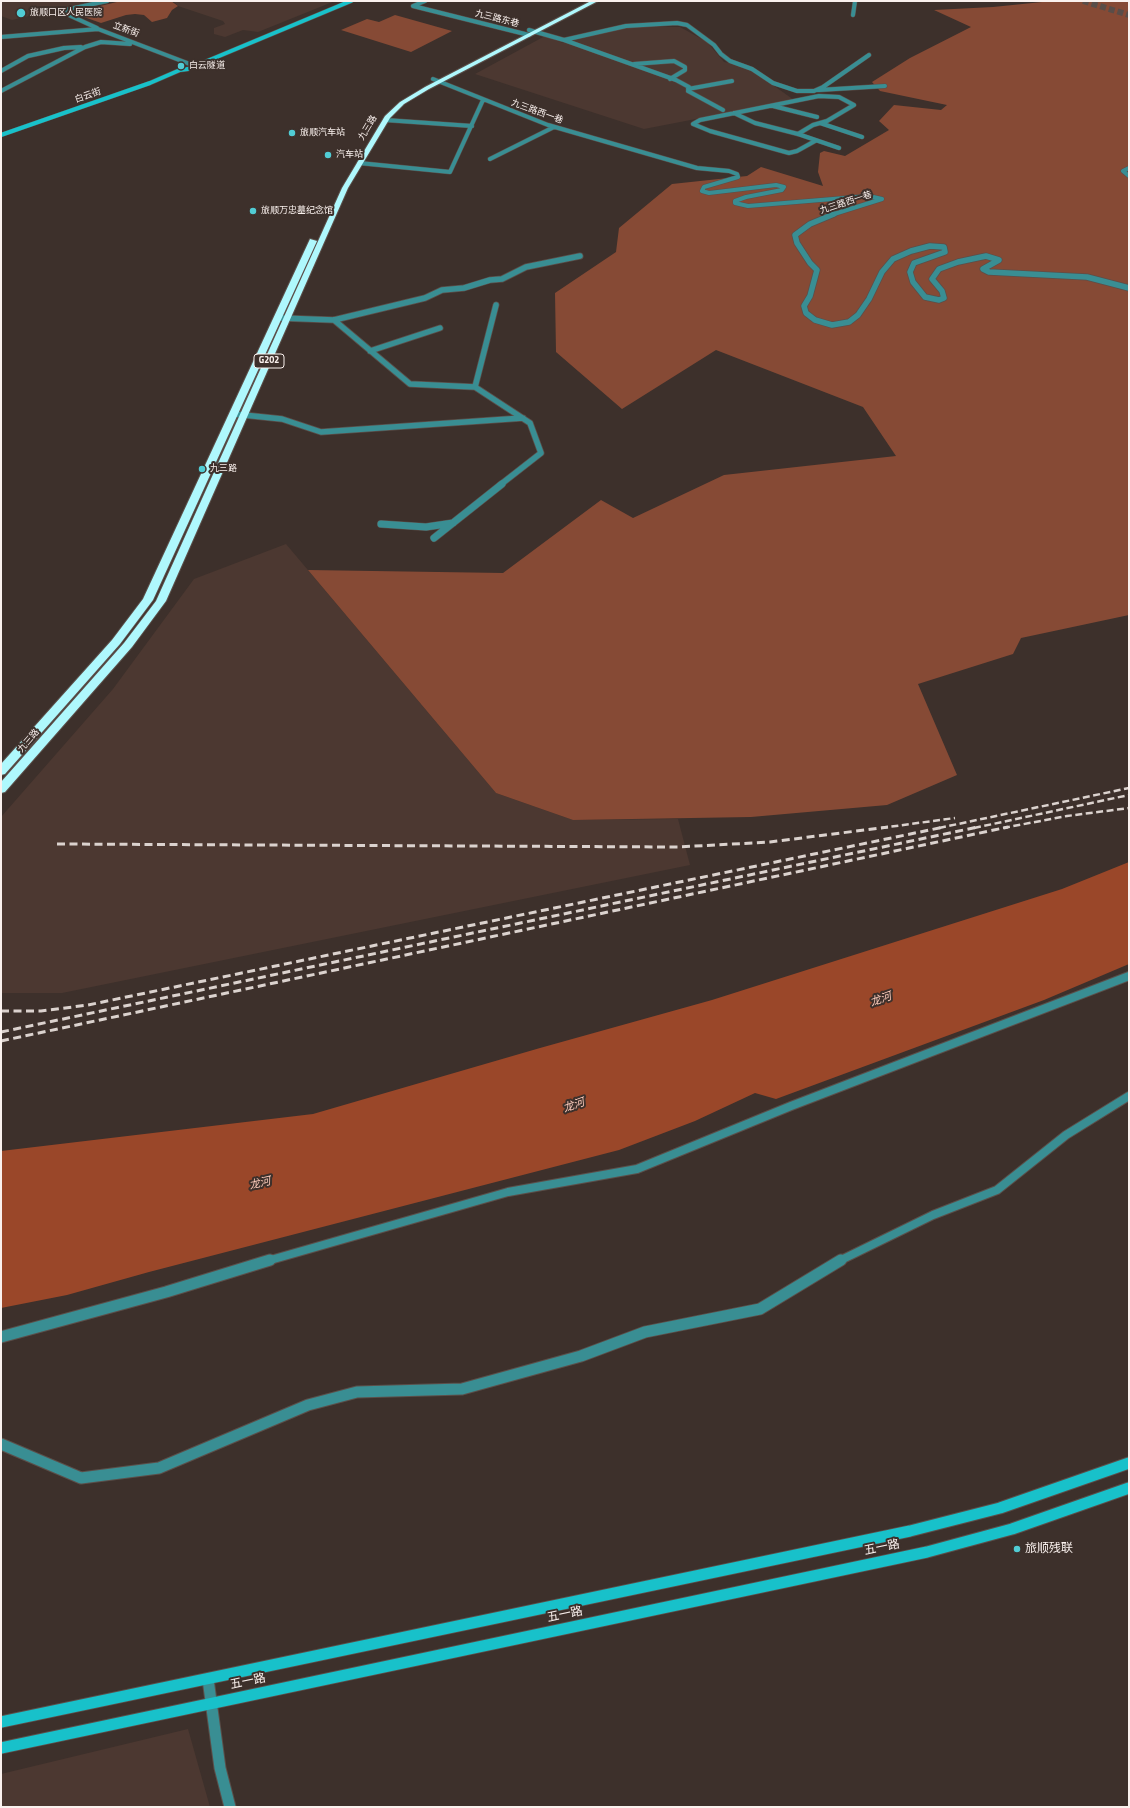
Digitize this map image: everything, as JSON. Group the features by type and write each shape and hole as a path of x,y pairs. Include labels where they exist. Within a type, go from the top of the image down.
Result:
{"highway":[{"name":"九三路","path":"529,33 586,1"},
{"name":"九三路","path":"1,771 124,633 148,600 337,188 376,120 402,96 595,1"},
{"name":"九三路","path":"1,789 128,645 161,601 345,188 385,120 402,103 436,80"}],"main road":[{"name":"白云街","path":"180,70 181,68 190,64 342,1"},
{"name":"白云街","path":"1,135 150,83 180,70 195,66 351,1"},
{"name":"五一路","path":"1,1722 910,1531 1000,1508 1129,1464"},
{"name":"五一路","path":"1,1748 927,1552 1012,1529 1129,1488"}],"street":[{"path":"98,28 60,11 107,1"},
{"name":"九三路东巷","path":"425,1 413,6 564,40 670,78 689,87 688,91 723,110"},
{"path":"853,14 855,1"},
{"path":"564,40 626,26 677,23 687,25 714,45 721,54 730,60 752,69 773,83 797,92 885,86"},
{"name":"立新街","path":"1,40 9,36 98,28 195,66"},
{"path":"1,37 9,36"},
{"path":"1,91 85,47 101,42 143,45"},
{"path":"1,71 28,56 38,53 64,48 85,47"},
{"path":"814,90 823,87 831,80 869,56"},
{"path":"632,64 674,61 685,67 685,70 670,78"},
{"name":"九三路西一巷","path":"436,80 554,127 697,168 719,169 737,174 738,177 704,187 702,191 709,194 776,185 784,186 782,190 735,200 735,203 748,206 836,200 869,196 882,199 829,215 810,224 795,235 797,243 810,263 817,270 810,296 804,306 806,313 815,320 832,324 849,322 858,315 869,299 882,272 893,259 911,251 930,246 944,248 945,252 914,263 910,272 913,282 925,297 939,300 944,298 942,291 932,279 939,269 958,262 986,256 999,260 983,269 989,272 1087,277 1129,288"},
{"path":"688,89 732,81"},
{"path":"826,90 827,95"},
{"path":"798,134 854,105 846,99 827,95 700,120 693,124 710,131 789,153 797,151 815,141"},
{"path":"359,164 450,172 483,100"},
{"path":"771,105 817,117"},
{"path":"734,113 755,123 798,134 839,148"},
{"path":"385,120 472,126"},
{"path":"820,123 862,137"},
{"path":"490,159 554,127"},
{"path":"1129,168 1123,171 1129,176"},
{"path":"278,318 334,320 425,298 442,290 464,288 490,280 502,279 526,267 554,260 580,256"},
{"path":"475,387 496,305"},
{"path":"334,320 410,384 475,387 530,423 541,454 434,538"},
{"path":"370,350 440,328"},
{"path":"234,414 282,419 321,432 523,418"},
{"path":"381,524 426,527 454,523"},
{"path":"1,1337 166,1292 290,1254 508,1192 637,1169 791,1106 1129,976"},
{"path":"1,1444 81,1478 159,1468 308,1405 357,1392 462,1389 581,1356 645,1332 760,1309 842,1259 933,1215 997,1190 1066,1135 1129,1096"},
{"path":"208,1679 220,1768 230,1807"}],"shaded area":[{"name":"旅顺口区人民医院","path":"1,1 93,1 12,20 1,16"},
{"path":"121,1 171,1 178,6 172,10 167,18 152,22 144,15 135,14 126,15 101,23 84,17 79,11"},
{"path":"166,1 335,1 258,32 243,30 225,37 214,34 214,28 225,24 223,21 178,6 174,2"},
{"path":"1052,1 1129,1 1129,615 1021,638 1013,654 918,684 957,775 887,805 751,817 573,820 496,793 308,570 503,573 601,500 633,518 724,475 896,456 863,407 716,350 622,409 556,352 555,293 616,252 619,228 672,184 747,176 761,167 823,186 818,172 820,153 824,151 845,156 889,130 879,121 894,105 941,110 947,105 880,91 872,82 910,58 971,27 934,10 993,7"},
{"path":"395,15 452,31 411,52 341,30 367,19 379,22"},
{"path":"633,26 680,27 707,42 724,62 746,66 794,100 644,129 475,74 545,36 563,43"},
{"path":"286,544 496,793 573,820 678,819 690,865 62,993 1,993 1,817 113,689 194,579"},
{"path":"188,1729 210,1807 1,1807 1,1774"}],"water":[{"name":"龙河","path":"1129,862 1129,964 1044,1000 776,1099 755,1093 695,1121 619,1150 149,1272 67,1295 1,1308 1,1151 313,1114 712,1000 1062,889"}],"tunnel":[{"path":"1083,1 1129,15"}],"railway":[{"path":"939,828 1129,788"},
{"path":"974,828 1129,795"},
{"path":"1006,828 1067,816 1129,808"},
{"path":"881,828 955,818"},
{"path":"57,844 678,847 770,842 888,827"},
{"path":"1,1011 41,1011 88,1005 944,827"},
{"path":"1,1032 978,827"},
{"path":"1,1041 1006,828"}],"place":[{"name":"旅顺口区人民医院","path":"21,13"},
{"name":"白云隧道","path":"181,66"},
{"name":"旅顺汽车站","path":"292,133"},
{"name":"汽车站","path":"328,155"},
{"name":"旅顺万忠墓纪念馆","path":"253,211"},
{"name":"九三路","path":"202,469"},
{"name":"旅顺残联","path":"1017,1549"}]}
